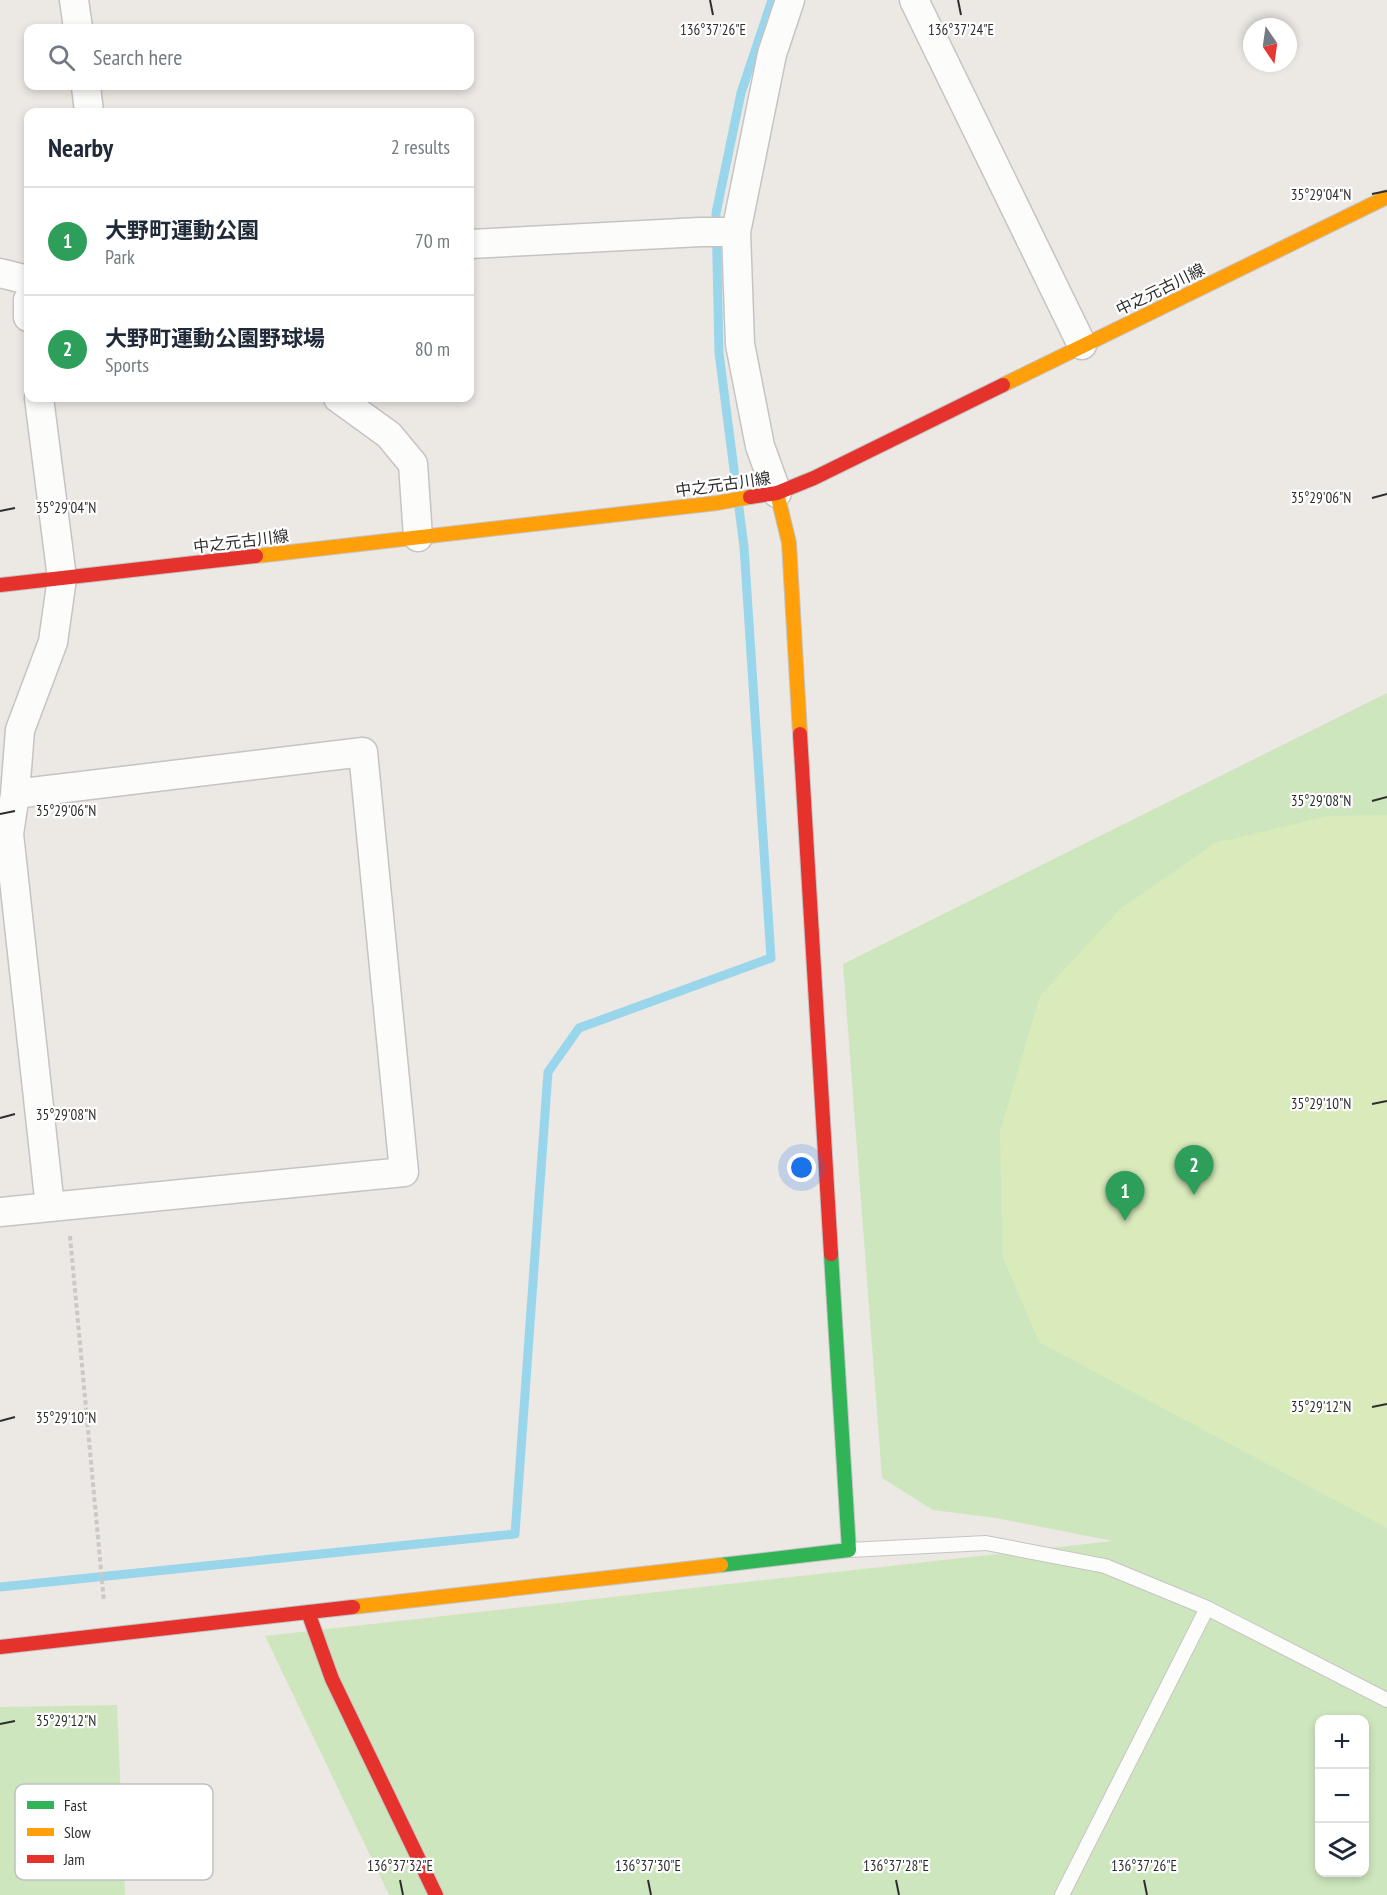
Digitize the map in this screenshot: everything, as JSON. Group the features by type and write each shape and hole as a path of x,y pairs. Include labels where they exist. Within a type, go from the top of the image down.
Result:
{"street":[{"path":"74,0 77,24"},
{"path":"0,1647 849,1550 789,543 777,493 760,446 740,344 736,232 772,54 790,0"},
{"path":"914,0 1082,345"},
{"path":"86,90 89,108"},
{"name":"中之元古川線","path":"0,585 717,503 777,493 814,478 1387,197"},
{"path":"474,244 736,232"},
{"path":"0,273 24,279"},
{"path":"40,402 62,578 53,642 20,730 9,834 58,1206"},
{"path":"344,402 389,435 412,464 418,537"},
{"path":"0,1212 404,1172 363,753 15,794"},
{"path":"308,1612 332,1679 436,1895"}],"lane":[{"path":"849,1550 986,1543 1105,1566 1207,1608 1387,1700"},
{"path":"1062,1895 1207,1608"}],"path":[{"path":"58,1206 107,1634"}],"green space":[{"path":"1387,693 1387,1895 389,1895 265,1636 1113,1541 996,1518 933,1510 882,1478 843,964"},
{"path":"1387,815 1387,1528 1039,1342 1003,1258 1000,1131 1040,996 1120,909 1215,843 1327,816"},
{"path":"117,1705 120,1784 15,1784 15,1880 124,1880 125,1895 0,1895 0,1707"}],"waterway":[{"path":"0,1587 515,1534 548,1072 579,1028 771,958 744,547 719,353 716,213 741,93 772,0"}],"traffic: fast":[{"path":"721,1565 849,1550 831,1254"}],"traffic: slow":[{"path":"1003,385 1387,197"},
{"path":"777,493 789,543 800,734"},
{"path":"256,556 717,503 750,497"},
{"path":"353,1607 721,1565"}],"traffic: jam":[{"path":"750,497 777,493 814,478 1003,385"},
{"path":"0,585 256,556"},
{"path":"800,734 831,1254"},
{"path":"0,1647 353,1607"},
{"path":"308,1612 332,1679 436,1895"}],"place":[{"name":"大野町運動公園野球場","path":"1194,1195"},
{"name":"大野町運動公園","path":"1125,1221"}]}
